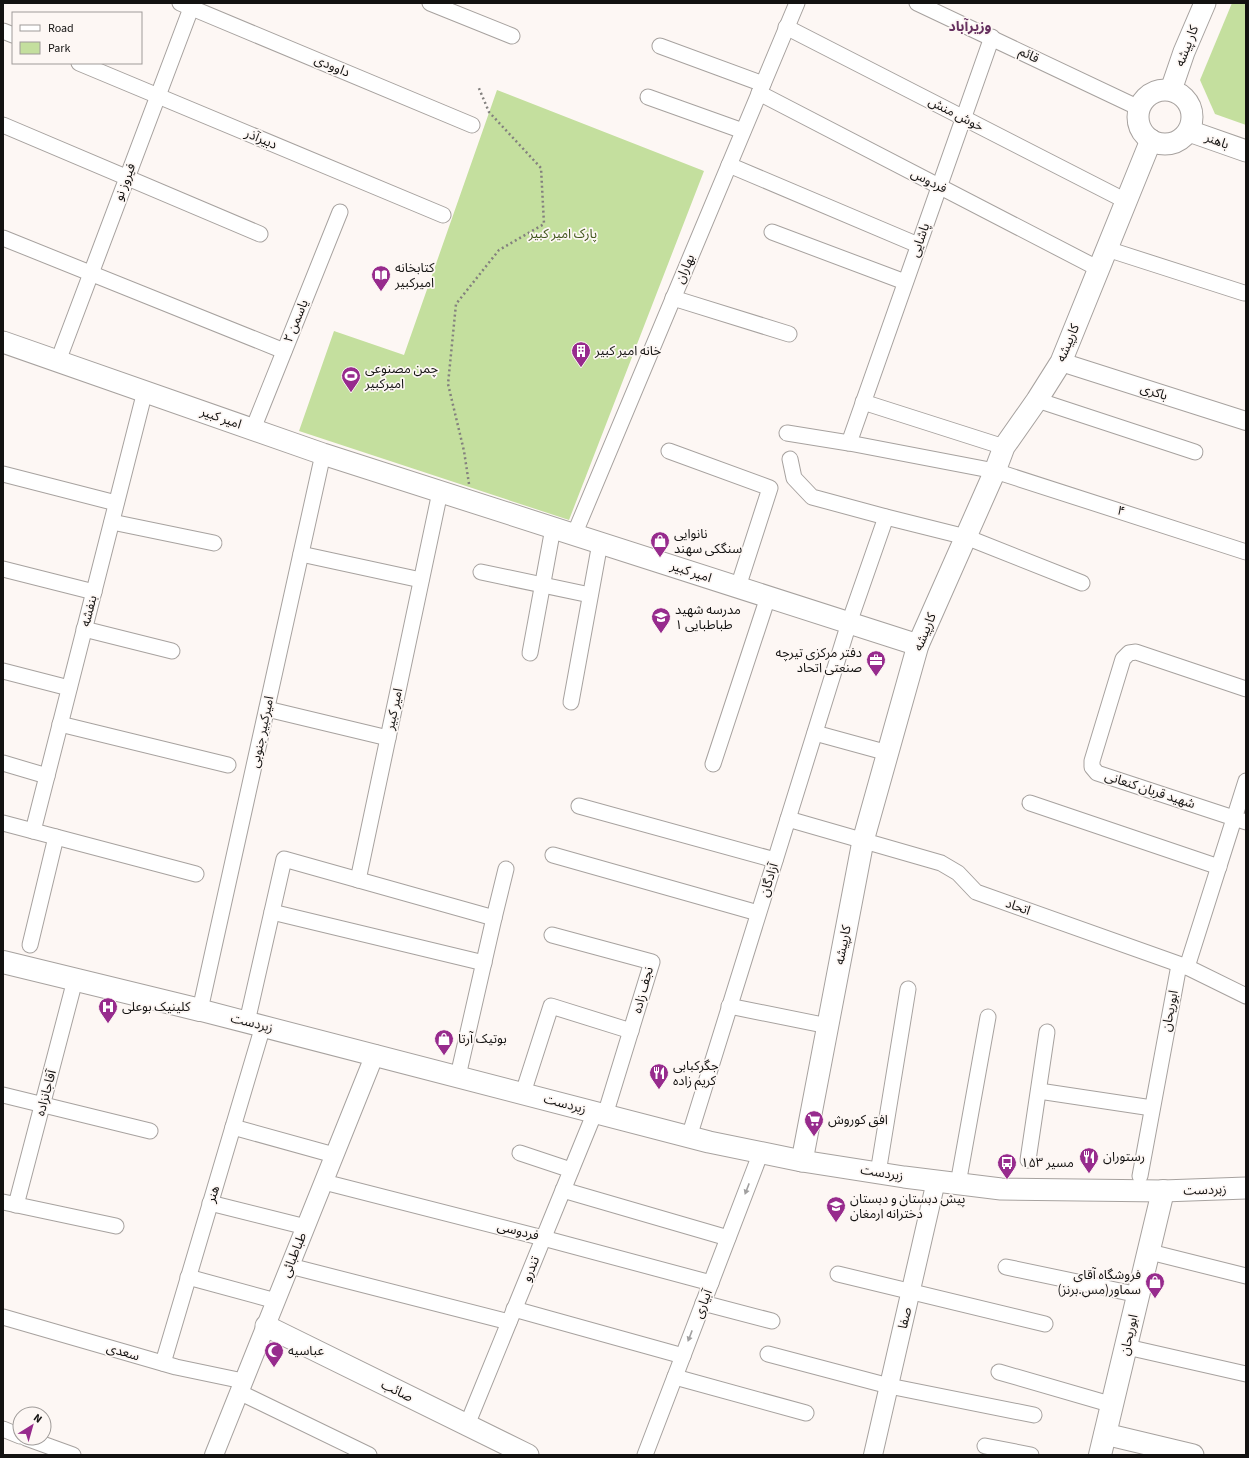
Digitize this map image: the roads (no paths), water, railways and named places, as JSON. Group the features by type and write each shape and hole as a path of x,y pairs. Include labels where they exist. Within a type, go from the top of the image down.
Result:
{"main road":[{"name":"کار پیشه","path":"1171,90 1184,52 1205,3"},
{"path":"1171,90 1182,96 1190,106 1192,123 1189,130 1183,137 1172,143 1159,143 1151,140 1144,134 1138,117 1139,108 1149,95 1156,91 1171,90"},
{"name":"باهنر","path":"1189,130 1246,151"},
{"name":"کارپیشه","path":"802,1161 863,841 918,645 995,471 1004,447 1037,400 1061,362 1151,140"},
{"name":"امیر کبیر","path":"3,342 323,454 918,645"},
{"name":"زبردست","path":"3,962 375,1054 689,1137 802,1161 878,1173 1001,1189 1138,1184 1163,1192 1246,1188"},
{"name":"ابوریحان","path":"1100,1455 1150,1252 1163,1192"},
{"name":"صائب","path":"266,1326 528,1455"},
{"path":"1105,1434 1192,1455"}],"street":[{"path":"430,3 512,36"},
{"name":"بهاران","path":"574,535 797,3"},
{"name":"قائم","path":"917,3 992,37 1139,108"},
{"name":"فیروز نو","path":"58,360 158,96 188,5"},
{"name":"داوودی","path":"188,5 472,125"},
{"name":"خوش منش","path":"786,27 1126,200"},
{"name":"پاشایی","path":"849,443 992,37"},
{"name":"فردوس","path":"660,46 761,88 939,186 1099,269"},
{"name":"دبیرآذر","path":"81,64 443,215"},
{"path":"648,97 743,131"},
{"path":"3,126 260,234"},
{"path":"729,165 918,245"},
{"name":"یاسمن ۲","path":"253,429 340,212"},
{"path":"772,232 905,282"},
{"path":"3,238 284,351"},
{"path":"1107,249 1244,293"},
{"path":"673,298 789,334"},
{"name":"باکری","path":"1061,362 1246,421"},
{"name":"بنفشه","path":"33,830 145,391"},
{"path":"1037,400 1195,452"},
{"path":"863,402 1004,447"},
{"name":"۴","path":"787,433 849,443 995,471 1246,552"},
{"path":"669,451 770,488 738,587"},
{"name":"امیرکبیر جنوبی","path":"200,1010 323,454"},
{"path":"790,459 794,478 812,497 966,537 1082,583"},
{"path":"3,474 116,503"},
{"name":"امیر کبیر","path":"358,880 440,492"},
{"name":"آزادگان","path":"689,1137 849,623 886,517"},
{"path":"112,522 214,544"},
{"path":"530,653 553,528"},
{"path":"571,702 600,543"},
{"path":"301,554 421,580"},
{"path":"3,569 94,592"},
{"path":"481,572 590,595"},
{"path":"713,764 768,597"},
{"path":"84,629 172,651"},
{"name":"شهید قربان کنعانی","path":"1240,820 1097,773 1092,767 1092,761 1124,659 1129,653 1136,652 1246,689"},
{"path":"3,671 69,688"},
{"path":"267,709 388,738"},
{"path":"60,724 228,765"},
{"path":"815,733 888,753"},
{"path":"3,763 47,776"},
{"name":"ابوریحان","path":"1138,1184 1152,1108 1183,966 1219,867 1240,820 1246,780"},
{"path":"1030,803 1219,867"},
{"path":"579,806 775,860"},
{"name":"اتحاد","path":"788,819 941,863 958,873 976,892 1183,966 1246,996"},
{"path":"3,823 196,874"},
{"path":"30,945 56,837"},
{"path":"553,855 758,913"},
{"name":"هنر","path":"163,1363 233,1127 255,1024 272,912 284,859 358,880"},
{"path":"458,1076 506,869"},
{"path":"358,880 494,918"},
{"path":"272,912 484,963"},
{"name":"نجف زاده","path":"552,935 652,962 631,1031 600,1113"},
{"name":"آقاجانزاده","path":"10,1204 43,1104 75,980"},
{"path":"878,1173 908,989"},
{"path":"523,1093 551,1006 631,1031"},
{"path":"730,1006 828,1026"},
{"path":"958,1184 988,1017"},
{"path":"1028,1160 1047,1032"},
{"name":"طباطبائی","path":"214,1455 375,1054"},
{"path":"1039,1091 1152,1108"},
{"path":"3,1095 150,1131"},
{"name":"تندرو","path":"467,1425 571,1170 600,1113"},
{"path":"233,1127 334,1155"},
{"name":"آبیاری","path":"646,1455 761,1152"},
{"path":"520,1153 571,1170"},
{"name":"صفا","path":"873,1455 936,1181"},
{"name":"فردوسی","path":"324,1182 711,1283"},
{"path":"563,1190 728,1238"},
{"path":"210,1203 306,1227"},
{"path":"10,1204 116,1226"},
{"path":"1150,1252 1246,1276"},
{"path":"290,1266 683,1356"},
{"path":"1006,1267 1139,1295"},
{"path":"838,1274 1045,1324"},
{"path":"188,1277 276,1301"},
{"path":"703,1303 772,1321"},
{"name":"سعدی","path":"3,1317 241,1386 369,1455"},
{"path":"1127,1347 1246,1374"},
{"path":"768,1354 889,1386 1034,1416"},
{"path":"999,1372 1113,1405"},
{"path":"675,1377 806,1413"},
{"path":"48,1446 73,1455"},
{"path":"985,1446 1030,1455"}],"place":[{"name":"کتابخانه امیرکبیر","path":"381,292"},
{"name":"خانه امیر کبیر","path":"581,368"},
{"name":"چمن مصنوعی امیرکبیر","path":"351,393"},
{"name":"نانوایی سنگکی سهند","path":"660,558"},
{"name":"مدرسه شهید طباطبایی ۱","path":"661,634"},
{"name":"دفتر مرکزی تیرچه صنعتی اتحاد","path":"876,677"},
{"name":"کلینیک بوعلی","path":"108,1024"},
{"name":"بوتیک آرتا","path":"444,1056"},
{"name":"جگرکبابی کریم زاده","path":"659,1090"},
{"name":"افق کوروش","path":"814,1137"},
{"name":"رستوران","path":"1089,1174"},
{"name":"مسیر ۱۵۳","path":"1007,1180"},
{"name":"پیش دبستان و دبستان دخترانه ارمغان","path":"836,1223"},
{"name":"فروشگاه آقای سماور(مس.برنز)","path":"1155,1299"},
{"name":"عباسیه","path":"274,1368"}],"district":[{"name":"وزیرآباد","path":"970,27"}],"park label":[{"name":"پارک امیر کبیر","path":"563,234"}]}
